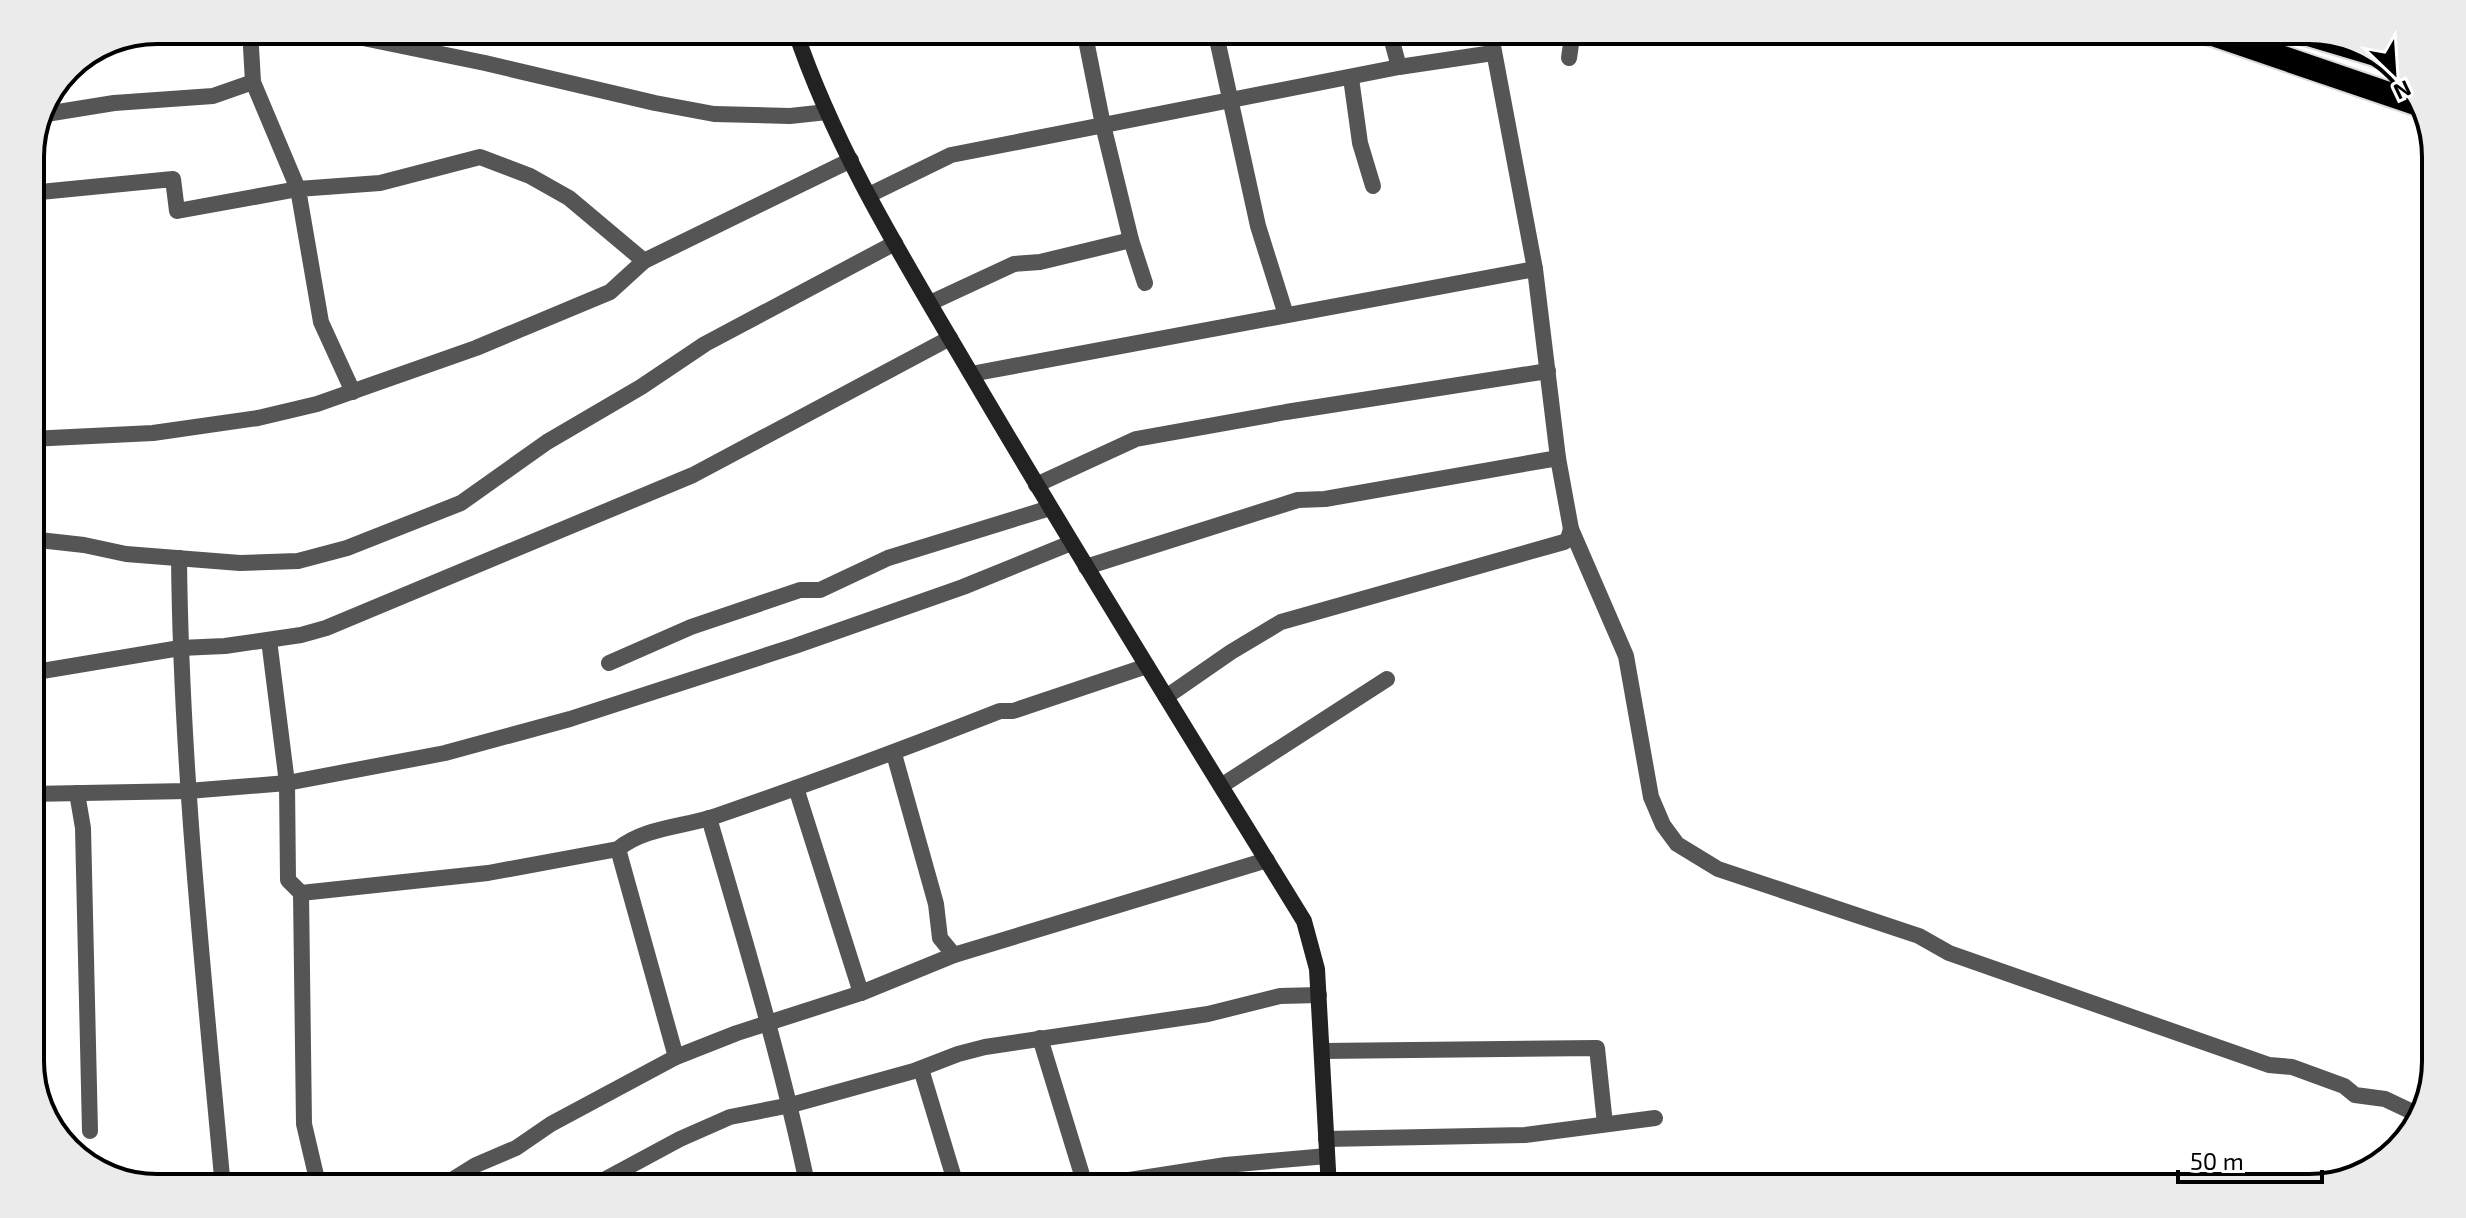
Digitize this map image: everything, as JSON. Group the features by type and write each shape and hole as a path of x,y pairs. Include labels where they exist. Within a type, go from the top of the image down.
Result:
{"highway":[{"path":"2242,44 2406,100"}],"main road":[{"path":"800,44 827,112 895,243 1036,485 1304,921 1317,969 1328,1174"}],"street":[{"path":"251,44 253,82 298,189 321,322 353,392"},
{"path":"392,44 714,114 790,116 827,112"},
{"path":"1087,44 1131,240 1145,283"},
{"path":"1218,44 1258,226 1286,315"},
{"path":"1393,44 1399,67"},
{"path":"1492,44 1535,269 1558,458 1571,529 1626,656 1651,797 1663,825 1677,844 1718,869 1919,936 1949,953 2269,1065 2305,1071 2344,1086 2355,1095 2385,1099 2410,1111"},
{"path":"1569,58 1571,44"},
{"path":"869,195 951,155 1399,67 1493,53"},
{"path":"1351,78 1360,143 1373,186"},
{"path":"54,113 114,103 213,96 253,82"},
{"path":"44,192 173,179 177,211 298,189 380,183 480,157 507,165 569,198 644,261"},
{"path":"44,438 153,433 258,418 353,392 476,348 610,292 644,261 851,160"},
{"path":"930,303 1014,264 1040,262 1131,240"},
{"path":"44,541 126,554 240,563 298,561 347,548 461,503 547,442 641,387 705,344 895,243"},
{"path":"971,374 1535,269"},
{"path":"44,671 180,648 269,640 326,628 693,475 950,338"},
{"path":"1036,485 1136,439 1548,371"},
{"path":"1086,567 1298,500 1325,499 1558,458"},
{"path":"609,663 691,627 800,590 820,590 888,558 1050,508"},
{"path":"1166,697 1281,622 1564,542 1571,529"},
{"path":"44,794 188,791 287,783 445,753 570,719 837,631 963,587 1071,543"},
{"path":"179,558 180,648 188,791 222,1174"},
{"path":"269,640 287,783 288,880 301,893 304,1124 316,1174"},
{"path":"301,893 488,873 618,849 632,838 709,818 894,754 1000,711 1013,711 1147,666"},
{"path":"1221,786 1387,679"},
{"path":"894,754 933,894 940,938 954,955"},
{"path":"796,788 861,993"},
{"path":"77,793 83,828 90,1131"},
{"path":"709,818 770,1023 805,1174"},
{"path":"618,849 676,1057"},
{"path":"462,1174 516,1148 551,1124 676,1057 861,993 954,955 1267,860"},
{"path":"615,1174 680,1139 730,1117 791,1105 921,1069 985,1047 1208,1014 1280,996 1319,995"},
{"path":"1040,1038 1079,1174"},
{"path":"1322,1051 1597,1048 1605,1124"},
{"path":"921,1069 953,1174"},
{"path":"1168,1174 1327,1148 1525,1135 1655,1118"}]}
